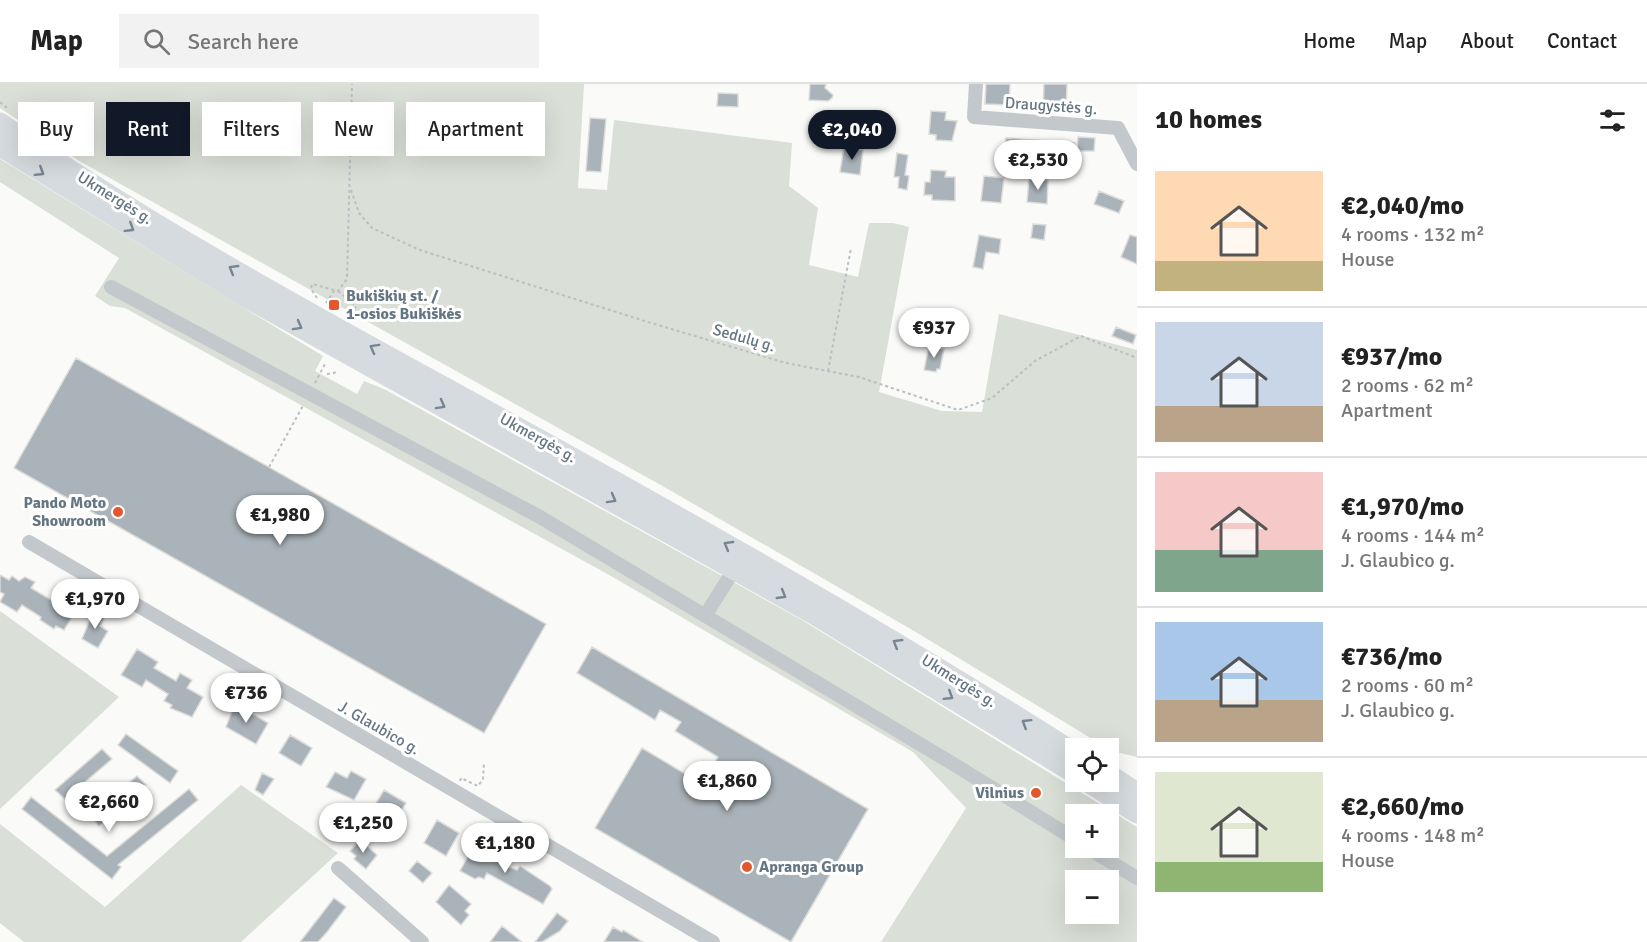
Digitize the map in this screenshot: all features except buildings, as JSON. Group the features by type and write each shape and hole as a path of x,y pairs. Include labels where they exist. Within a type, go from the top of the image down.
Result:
{"highway":[{"name":"Ukmergės g.","path":"5,116 82,178 244,276 722,541 947,673 1065,747"},
{"name":"Ukmergės g.","path":"0,146 163,249 735,568 1065,767"},
{"path":"1119,781 1137,792"},
{"path":"1104,792 1137,813"}],"street":[{"name":"Draugystės g.","path":"976,84 974,117 1118,128 1137,164"},
{"path":"111,287 540,517 1065,833"},
{"name":"J. Glaubico g.","path":"29,542 713,942"},
{"path":"705,616 735,568"},
{"path":"1104,858 1137,878"},
{"path":"338,868 422,942"}],"path":[{"path":"311,295 326,303 346,279 351,190 352,84"},
{"path":"0,102 5,116"},
{"name":"Sedulų g.","path":"351,190 359,213 372,228 420,250 786,363 859,377 958,410 992,398 1035,361 1081,336 1137,358"},
{"path":"828,371 851,248"},
{"path":"317,299 311,289 312,284 336,291 356,306 353,313"},
{"path":"269,468 326,362"},
{"path":"327,374 338,372"},
{"path":"454,791 461,778 478,786 483,779 484,762"}],"shaded area":[{"path":"0,84 584,84 578,188 607,190 614,120 792,143 789,186 818,208 809,265 858,277 869,223 893,223 909,227 879,392 942,411 982,412 999,314 1137,350 1137,757 1119,753 1119,738 1091,738 914,631 666,488 81,162 72,156 94,156 94,102 18,102 18,120 0,108"},
{"path":"0,159 323,356 315,371 357,394 364,381 386,390 802,620 1065,783 1065,792 1080,792 1100,804 1065,804 1065,858 1119,858 1119,816 1137,827 1137,942 881,942 966,808 913,752 611,576 125,308 110,306 95,296 119,258 0,182"},
{"path":"0,611 119,697 0,809"},
{"path":"241,785 338,853 241,942 24,942 0,923 0,824 105,907"}],"place":[{"name":"Bukiškių st. / 1-osios Bukiškės","path":"334,305"},
{"name":"Pando Moto Showroom","path":"118,512"},
{"name":"Vilnius","path":"1036,793"},
{"name":"Apranga Group","path":"747,867"}]}
